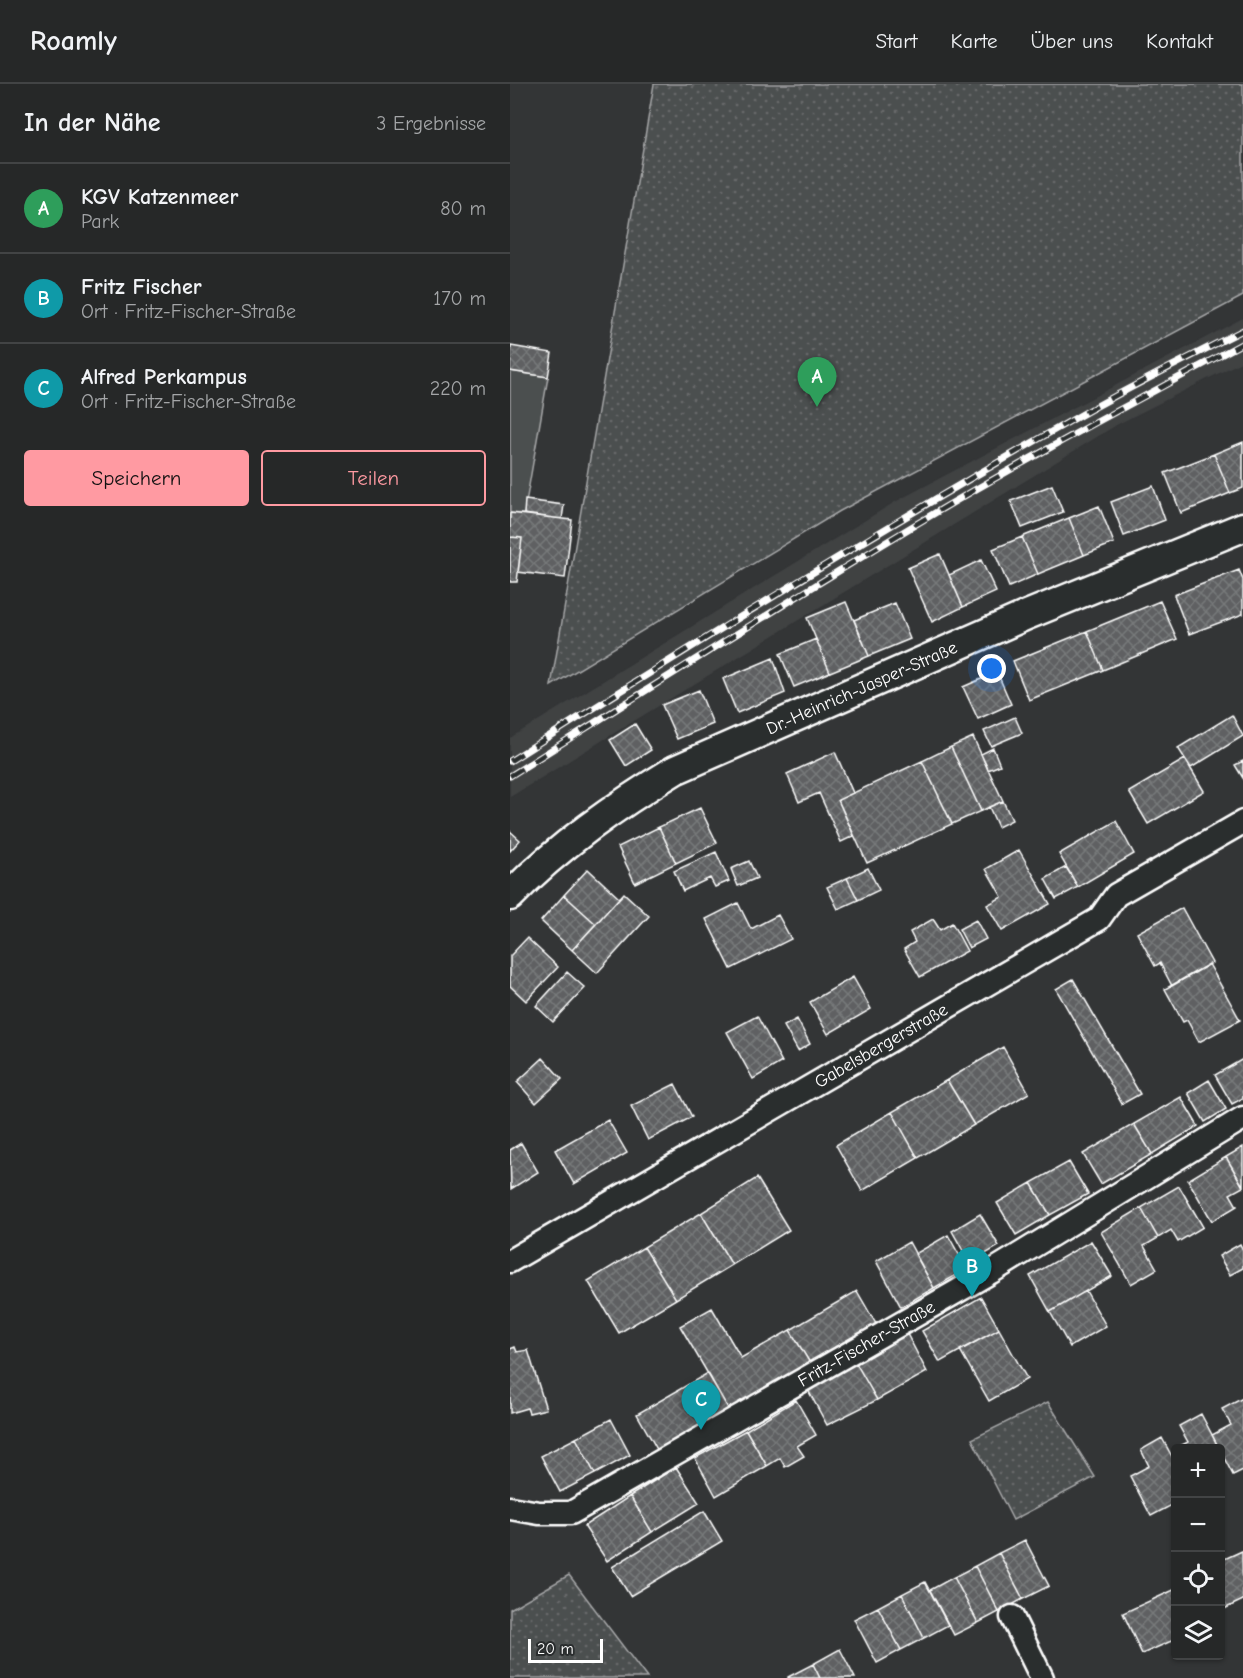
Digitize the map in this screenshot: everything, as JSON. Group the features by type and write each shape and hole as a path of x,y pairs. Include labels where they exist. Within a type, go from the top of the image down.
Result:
{"street":[{"name":"Dr.-Heinrich-Jasper-Straße","path":"510,896 533,871 565,844 640,791 675,770 1027,615 1243,527"},
{"name":"Gabelsbergerstraße","path":"510,1261 1089,924 1098,918 1116,895 1243,822"},
{"name":"Fritz-Fischer-Straße","path":"510,1508 539,1513 571,1513 991,1272 1243,1118"},
{"path":"1012,1617 1042,1678"}],"shaded area":[{"path":"654,84 1243,84 1243,296 840,511 551,686"},
{"path":"1243,318 1243,361 1118,424 510,797 510,738 895,502"},
{"path":"510,371 548,377 524,514 510,513"},
{"path":"1048,1402 1095,1477 1013,1520 972,1439"},
{"path":"569,1575 647,1678 510,1678 510,1609"}],"building":[{"path":"511,346 552,353 548,377 510,371"},
{"path":"1243,442 1243,488 1230,493 1214,454"},
{"path":"1214,454 1230,493 1181,513 1165,473"},
{"path":"1052,485 1063,512 1022,528 1011,501"},
{"path":"1153,486 1165,520 1124,536 1111,502"},
{"path":"525,500 564,505 562,519 524,514"},
{"path":"1099,506 1114,543 1084,555 1069,518"},
{"path":"510,513 572,520 565,578 518,572 522,538 510,537"},
{"path":"1069,518 1084,555 1038,574 1022,537"},
{"path":"510,537 522,538 517,582 510,582"},
{"path":"1022,537 1038,574 1009,587 993,549"},
{"path":"940,554 963,607 932,622 908,568"},
{"path":"981,560 996,592 963,607 949,575"},
{"path":"1239,570 1243,580 1243,614 1189,634 1174,595"},
{"path":"1160,601 1177,639 1103,670 1087,631"},
{"path":"846,602 869,656 830,672 807,618"},
{"path":"895,603 910,639 869,656 854,620"},
{"path":"1087,631 1103,670 1029,700 1013,661"},
{"path":"816,639 830,672 794,687 780,654"},
{"path":"773,658 785,693 737,713 723,679"},
{"path":"997,672 1011,704 978,719 963,687"},
{"path":"699,690 713,724 677,739 662,705"},
{"path":"1232,715 1243,736 1191,768 1178,748"},
{"path":"1015,717 1022,733 991,746 984,731"},
{"path":"635,724 651,750 626,766 610,740"},
{"path":"973,737 1003,801 981,811 951,747"},
{"path":"951,747 981,811 952,824 922,761"},
{"path":"993,748 1000,765 988,770 981,754"},
{"path":"835,752 853,793 838,800 854,836 841,842 819,793 799,802 787,774"},
{"path":"1185,759 1204,791 1148,824 1129,792"},
{"path":"922,761 952,824 867,863 838,800"},
{"path":"1243,761 1243,778 1235,765"},
{"path":"1003,801 1012,820 998,827 989,807"},
{"path":"700,808 717,843 676,863 659,827"},
{"path":"1116,821 1134,854 1078,887 1059,854"},
{"path":"659,827 676,863 635,883 618,847"},
{"path":"510,831 520,840 510,851"},
{"path":"1019,850 1050,904 1002,931 987,905 1002,897 986,869"},
{"path":"716,852 729,881 715,887 710,878 683,891 674,871"},
{"path":"749,861 757,878 738,886 731,869"},
{"path":"1066,867 1078,887 1056,899 1045,879"},
{"path":"868,868 879,890 858,900 847,878"},
{"path":"588,869 619,898 596,924 564,895"},
{"path":"847,878 858,900 838,909 827,887"},
{"path":"624,893 649,916 597,973 572,950"},
{"path":"564,895 596,924 572,950 541,921"},
{"path":"738,903 751,929 778,915 791,939 731,969 706,919"},
{"path":"1182,908 1212,963 1172,986 1160,963 1155,966 1137,933"},
{"path":"933,919 940,930 952,923 967,951 920,977 904,949 915,942 910,932"},
{"path":"976,920 986,939 969,948 959,929"},
{"path":"527,938 558,967 526,1001 510,986 510,956"},
{"path":"1209,964 1240,1020 1199,1042 1187,1020 1183,1022 1165,989"},
{"path":"567,972 585,988 553,1022 536,1006"},
{"path":"853,977 871,1009 828,1034 810,1002"},
{"path":"1073,979 1140,1094 1122,1104 1056,989"},
{"path":"757,1016 782,1062 753,1079 727,1032"},
{"path":"797,1019 810,1044 798,1051 784,1026"},
{"path":"1003,1047 1029,1093 974,1125 947,1080"},
{"path":"543,1058 562,1079 536,1103 517,1082"},
{"path":"1243,1059 1243,1098 1232,1104 1215,1075"},
{"path":"947,1080 974,1125 918,1158 892,1112"},
{"path":"1209,1080 1226,1109 1205,1122 1188,1093"},
{"path":"675,1084 692,1117 648,1140 631,1106"},
{"path":"1181,1097 1198,1126 1152,1154 1134,1124"},
{"path":"892,1112 918,1158 862,1191 836,1145"},
{"path":"608,1120 627,1153 574,1184 555,1150"},
{"path":"1134,1124 1152,1154 1101,1184 1083,1154"},
{"path":"521,1143 538,1172 511,1189 510,1150"},
{"path":"1243,1147 1243,1186 1226,1157"},
{"path":"1226,1157 1243,1187 1230,1194 1237,1206 1212,1221 1188,1180"},
{"path":"1069,1162 1088,1194 1050,1215 1031,1183"},
{"path":"757,1178 789,1230 732,1265 701,1213"},
{"path":"1031,1183 1050,1215 1016,1235 997,1203"},
{"path":"1179,1186 1203,1227 1178,1242 1171,1230 1158,1238 1141,1208"},
{"path":"1141,1208 1158,1238 1144,1246 1157,1269 1131,1284 1101,1232"},
{"path":"701,1213 732,1265 676,1299 644,1247"},
{"path":"980,1214 999,1246 970,1263 952,1231"},
{"path":"948,1235 967,1269 934,1288 915,1254"},
{"path":"1091,1241 1112,1276 1050,1312 1030,1276"},
{"path":"909,1242 934,1288 901,1307 876,1261"},
{"path":"1240,1244 1243,1250 1243,1268 1230,1275 1219,1256"},
{"path":"644,1247 676,1299 619,1333 588,1281"},
{"path":"857,1291 876,1324 810,1363 790,1330"},
{"path":"1086,1291 1106,1326 1070,1347 1050,1312"},
{"path":"981,1297 999,1329 940,1362 922,1331"},
{"path":"712,1308 741,1358 790,1330 810,1363 729,1410 680,1326"},
{"path":"999,1329 1027,1379 989,1401 960,1350"},
{"path":"907,1334 927,1372 877,1400 856,1363"},
{"path":"515,1347 517,1352 528,1350 546,1409 529,1413 527,1408 510,1413 510,1349"},
{"path":"856,1363 877,1400 827,1425 808,1390"},
{"path":"708,1373 729,1410 658,1451 637,1414"},
{"path":"1243,1398 1243,1470 1233,1475 1225,1460 1225,1444 1217,1444 1212,1435 1231,1425 1222,1409"},
{"path":"796,1400 816,1435 797,1446 804,1456 785,1467 780,1458 767,1466 746,1430"},
{"path":"1201,1414 1217,1444 1184,1444 1188,1442 1179,1426"},
{"path":"611,1419 630,1455 595,1474 576,1438"},
{"path":"746,1430 767,1466 716,1496 695,1458"},
{"path":"576,1438 595,1474 560,1492 541,1456"},
{"path":"1162,1438 1171,1455 1171,1506 1151,1516 1130,1476 1149,1466 1141,1450"},
{"path":"676,1467 699,1503 652,1532 630,1496"},
{"path":"630,1496 652,1532 607,1561 584,1526"},
{"path":"704,1511 722,1541 630,1596 612,1567"},
{"path":"1025,1540 1049,1586 1023,1599 999,1553"},
{"path":"1242,1551 1243,1600 1225,1609 1225,1606 1225,1559"},
{"path":"999,1553 1023,1599 999,1612 975,1566"},
{"path":"975,1566 999,1612 978,1623 954,1577"},
{"path":"954,1577 978,1623 954,1635 930,1590"},
{"path":"925,1582 948,1625 924,1638 902,1594"},
{"path":"1171,1591 1171,1641 1142,1654 1123,1613"},
{"path":"902,1594 924,1638 901,1650 878,1607"},
{"path":"878,1607 901,1650 877,1663 854,1619"},
{"path":"840,1649 855,1678 820,1678 813,1664"},
{"path":"813,1664 820,1678 788,1678 788,1677"}],"railway":[{"path":"510,761 727,625 947,492 1113,397 1243,330"},
{"path":"510,776 918,523 1243,343"}],"place":[{"name":"KGV Katzenmeer","path":"817,407"},
{"name":"Fritz Fischer","path":"972,1297"},
{"name":"Alfred Perkampus","path":"701,1430"}]}
